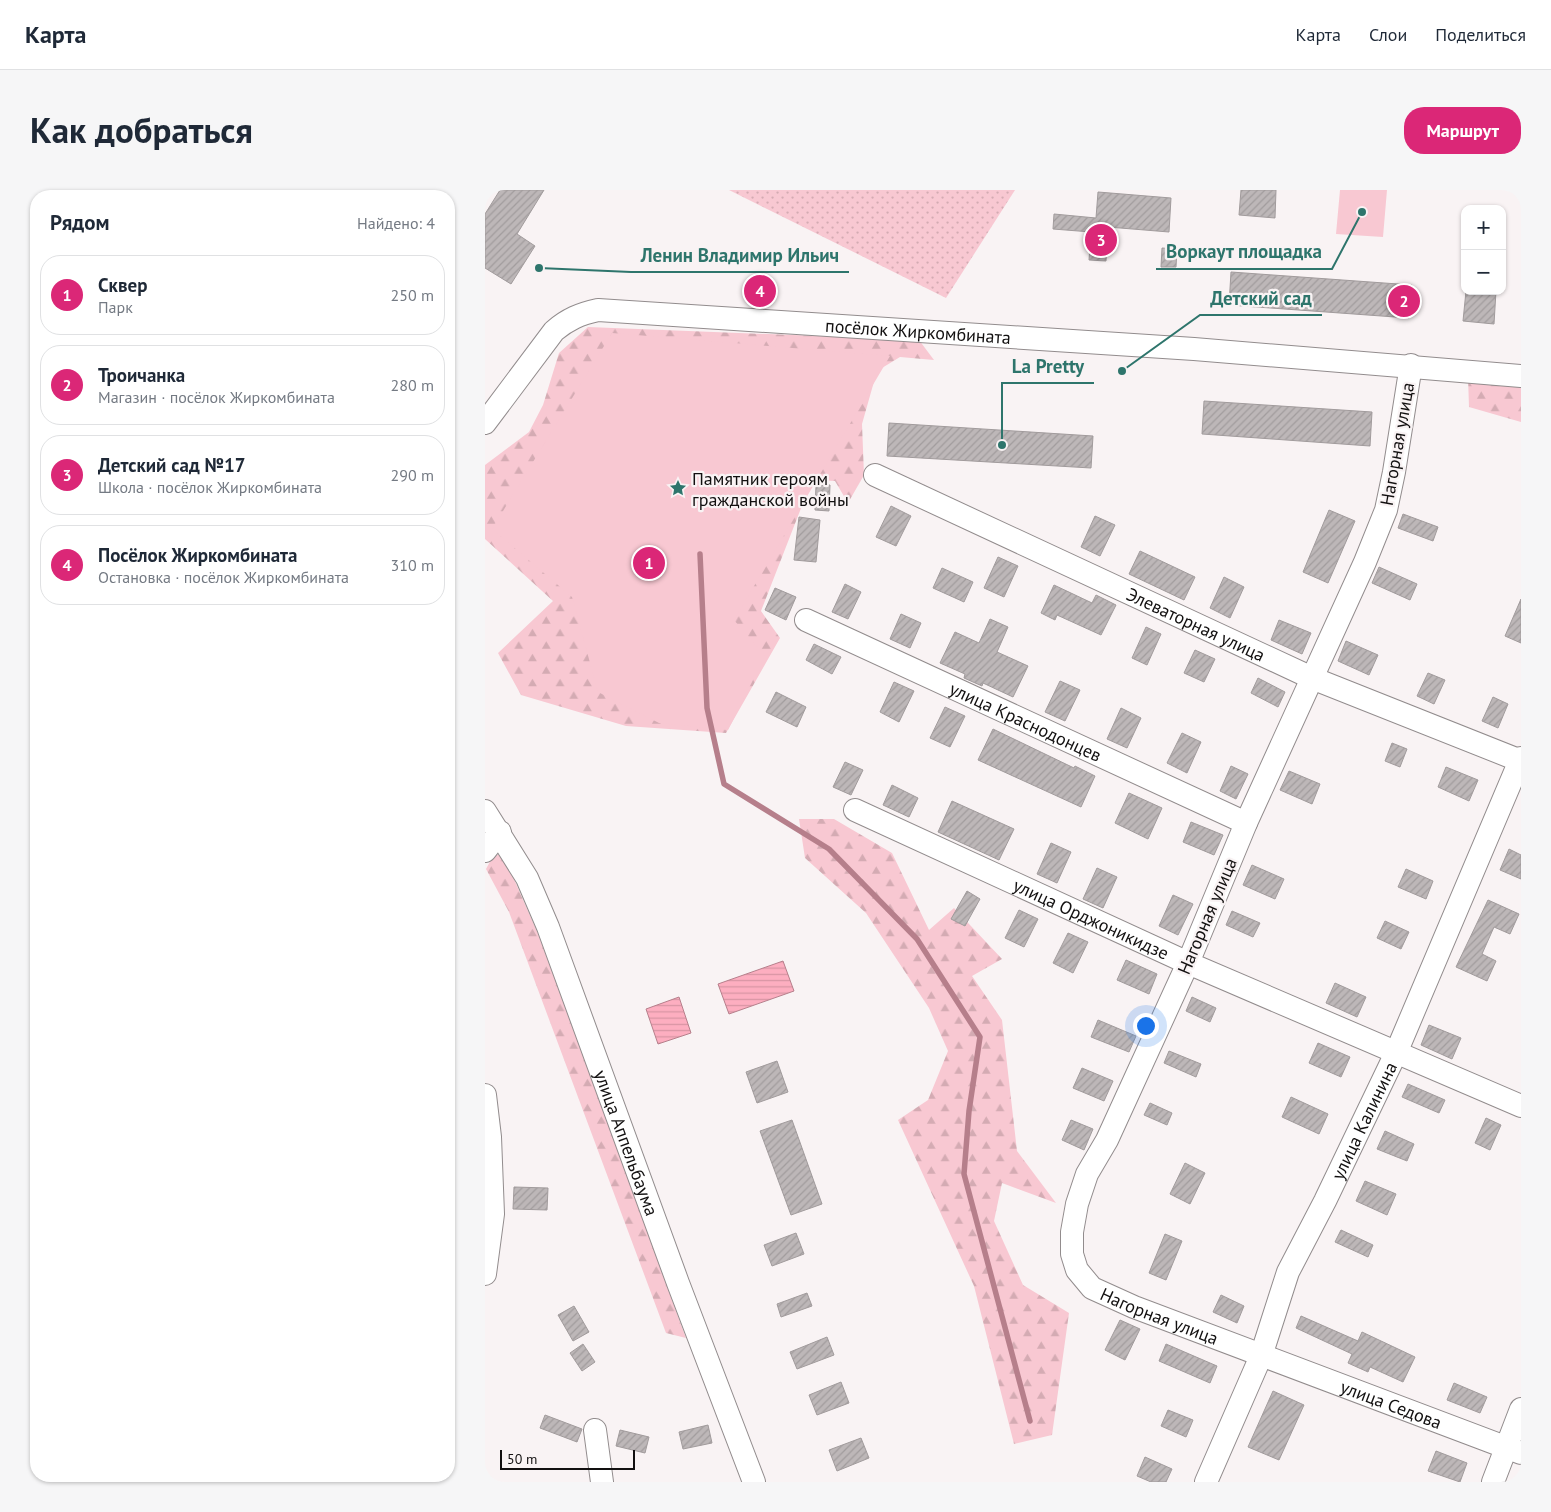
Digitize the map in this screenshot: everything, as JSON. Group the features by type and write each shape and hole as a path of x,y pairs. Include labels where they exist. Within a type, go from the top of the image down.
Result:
{"street":[{"name":"посёлок Жиркомбината","path":"485,423 554,331 565,321 579,314 598,310 875,327 1411,366 1521,376"},
{"name":"Нагорная улица","path":"1261,1356 1092,1288 1077,1270 1072,1254 1072,1232 1077,1204 1087,1174 1107,1140 1188,963 1246,823 1386,510 1411,366"},
{"name":"Элеваторная улица","path":"875,475 1312,678 1521,760"},
{"name":"улица Краснодонцев","path":"806,620 1246,823"},
{"name":"улица Калинина","path":"1206,1482 1261,1356 1288,1272 1325,1201 1396,1053 1521,760"},
{"name":"улица Орджоникидзе","path":"855,810 1188,963 1521,1106"},
{"name":"улица Аппельбаума","path":"485,811 500,832 527,878 548,927 753,1482"},
{"path":"485,851 500,832"},
{"path":"485,1095 490,1137 493,1214 485,1274"},
{"name":"улица Седова","path":"1261,1356 1514,1450"},
{"path":"1493,1482 1514,1450 1521,1409"},
{"path":"595,1430 602,1482"}],"green space":[{"path":"729,190 1015,190 946,298"},
{"path":"1340,190 1387,190 1383,237 1336,234"},
{"path":"588,327 919,340 934,360 900,357 877,371 862,424 864,475 848,503 835,481 812,480 761,611 780,638 726,733 626,726 521,695 498,653 553,601 485,539 485,465 529,432 543,405 559,353"},
{"path":"612,333 890,356 734,620 765,656 728,730 659,723 598,692 572,597 492,529"},
{"path":"1468,377 1521,383 1521,422 1469,407"},
{"path":"799,819 834,819 892,853 929,930 954,908 1002,959 972,976 1002,1020 1017,1151 1056,1203 1002,1183 994,1221 1023,1285 1069,1313 1052,1435 1014,1444 974,1286 898,1120 928,1100 948,1051 929,1008 866,913 805,858"},
{"path":"503,854 539,936 686,1338 666,1333 509,912 486,869 493,856"}],"shaded area":[{"path":"783,961 794,991 729,1014 718,984"},
{"path":"679,997 691,1033 658,1044 646,1009"}],"building":[{"path":"500,190 544,190 517,234 535,246 511,284 485,268 485,214"},
{"path":"1241,190 1276,190 1275,218 1239,215"},
{"path":"1098,192 1171,198 1169,232 1108,227 1106,261 1089,260 1091,232 1053,229 1054,214 1096,218"},
{"path":"1162,248 1177,249 1176,267 1161,267"},
{"path":"1231,272 1412,285 1409,318 1229,305"},
{"path":"1466,295 1496,295 1494,324 1463,321"},
{"path":"1204,401 1372,412 1370,446 1202,434"},
{"path":"889,423 1093,436 1091,468 887,456"},
{"path":"816,485 830,485 829,511 815,510"},
{"path":"891,506 911,516 896,546 876,537"},
{"path":"1329,510 1355,521 1328,583 1303,572"},
{"path":"1403,514 1438,527 1433,541 1398,528"},
{"path":"1095,516 1115,525 1100,556 1081,547"},
{"path":"799,517 820,520 816,562 794,560"},
{"path":"1140,551 1195,577 1184,600 1129,574"},
{"path":"998,557 1018,566 1004,597 984,588"},
{"path":"1379,567 1417,584 1410,600 1372,583"},
{"path":"942,568 973,582 964,602 933,588"},
{"path":"1224,577 1244,587 1230,618 1210,608"},
{"path":"845,584 861,592 848,619 832,612"},
{"path":"1054,585 1092,603 1096,595 1116,605 1101,635 1057,615 1055,620 1041,613"},
{"path":"775,588 796,597 786,620 765,610"},
{"path":"1521,599 1521,643 1505,636"},
{"path":"901,614 921,623 910,648 890,639"},
{"path":"990,619 1008,627 997,652 1028,666 1013,697 983,683 982,686 964,678 965,674 940,663 955,632 979,643"},
{"path":"1279,620 1311,633 1302,654 1271,640"},
{"path":"1146,627 1161,634 1147,665 1132,658"},
{"path":"1346,641 1378,655 1369,675 1338,661"},
{"path":"814,644 841,657 832,674 806,660"},
{"path":"1195,650 1215,659 1204,682 1184,673"},
{"path":"1428,673 1445,680 1434,704 1417,696"},
{"path":"1258,678 1285,692 1278,707 1251,693"},
{"path":"1060,681 1080,690 1065,721 1045,712"},
{"path":"894,682 914,691 899,722 880,712"},
{"path":"776,692 806,707 797,727 766,712"},
{"path":"1493,697 1508,704 1498,728 1482,721"},
{"path":"945,707 965,716 950,747 930,738"},
{"path":"1121,708 1141,718 1127,748 1107,739"},
{"path":"993,729 1074,768 1075,766 1095,776 1081,807 978,760"},
{"path":"1182,733 1201,742 1187,773 1167,763"},
{"path":"1392,743 1407,749 1400,767 1385,761"},
{"path":"845,762 863,770 851,795 833,787"},
{"path":"1231,766 1248,774 1236,799 1220,791"},
{"path":"1446,767 1478,780 1469,801 1438,787"},
{"path":"1289,771 1320,784 1312,804 1280,790"},
{"path":"892,785 918,798 909,817 883,805"},
{"path":"1129,793 1162,808 1148,839 1115,823"},
{"path":"952,801 1014,829 999,860 938,832"},
{"path":"1191,822 1223,835 1214,855 1183,842"},
{"path":"1051,843 1071,852 1057,883 1037,874"},
{"path":"1509,849 1521,855 1521,879 1500,870"},
{"path":"1252,865 1284,879 1275,899 1243,885"},
{"path":"1097,868 1117,877 1103,908 1083,899"},
{"path":"1406,869 1433,881 1426,899 1398,887"},
{"path":"967,891 980,899 965,926 951,919"},
{"path":"1173,895 1193,904 1178,935 1159,926"},
{"path":"1488,900 1519,914 1510,934 1494,927 1482,954 1496,961 1487,981 1456,967"},
{"path":"1019,910 1038,919 1024,947 1005,938"},
{"path":"1232,911 1260,923 1253,937 1226,925"},
{"path":"1385,921 1409,932 1401,949 1377,938"},
{"path":"1068,933 1088,942 1073,973 1053,963"},
{"path":"1126,960 1157,974 1149,994 1117,980"},
{"path":"1335,983 1366,997 1357,1017 1326,1003"},
{"path":"1192,997 1216,1008 1210,1022 1186,1011"},
{"path":"1098,1020 1136,1036 1129,1052 1091,1037"},
{"path":"1429,1025 1461,1038 1452,1059 1421,1045"},
{"path":"1318,1043 1350,1057 1341,1077 1309,1063"},
{"path":"1169,1051 1201,1064 1196,1077 1164,1063"},
{"path":"777,1061 788,1092 757,1103 746,1072"},
{"path":"1082,1068 1113,1081 1104,1101 1073,1088"},
{"path":"1408,1084 1445,1100 1439,1113 1402,1097"},
{"path":"1291,1097 1328,1114 1319,1134 1282,1117"},
{"path":"1150,1103 1172,1113 1167,1125 1144,1115"},
{"path":"1486,1118 1501,1125 1490,1150 1475,1143"},
{"path":"792,1120 822,1204 791,1215 760,1131"},
{"path":"1071,1120 1093,1129 1084,1150 1062,1140"},
{"path":"1385,1131 1414,1144 1407,1161 1377,1149"},
{"path":"1185,1163 1205,1173 1190,1204 1170,1194"},
{"path":"1365,1181 1396,1194 1387,1215 1356,1201"},
{"path":"514,1187 548,1188 547,1210 513,1209"},
{"path":"1341,1230 1373,1245 1368,1257 1335,1242"},
{"path":"796,1233 804,1254 772,1266 764,1245"},
{"path":"1165,1234 1182,1241 1166,1280 1149,1273"},
{"path":"807,1293 812,1306 781,1317 777,1304"},
{"path":"1221,1295 1244,1306 1237,1323 1213,1312"},
{"path":"574,1306 589,1332 573,1341 558,1315"},
{"path":"1301,1316 1358,1341 1362,1332 1415,1357 1403,1382 1370,1367 1368,1372 1348,1363 1352,1354 1296,1328"},
{"path":"1120,1320 1140,1329 1125,1360 1105,1350"},
{"path":"827,1337 834,1355 797,1369 790,1352"},
{"path":"583,1344 595,1362 582,1371 570,1353"},
{"path":"1166,1344 1217,1366 1210,1383 1159,1361"},
{"path":"841,1382 849,1403 817,1415 809,1395"},
{"path":"1454,1383 1487,1397 1480,1413 1447,1400"},
{"path":"1273,1391 1304,1405 1279,1460 1248,1447"},
{"path":"1168,1410 1193,1420 1186,1437 1161,1426"},
{"path":"545,1415 582,1429 577,1442 540,1428"},
{"path":"708,1425 712,1443 683,1449 679,1432"},
{"path":"620,1430 649,1437 645,1453 616,1446"},
{"path":"861,1438 869,1458 837,1471 829,1450"},
{"path":"1436,1451 1467,1463 1460,1482 1428,1471"},
{"path":"1145,1457 1172,1469 1166,1482 1151,1482 1137,1476"}],"waterway":[{"path":"700,554 707,708 724,784 829,849 917,939 980,1037 969,1111 964,1174 1030,1421"}],"place":[{"name":"Воркаут площадка","path":"1362,212"},
{"name":"Детский сад №17","path":"1101,240"},
{"name":"Ленин Владимир Ильич","path":"539,268"},
{"name":"Посёлок Жиркомбината","path":"760,291"},
{"name":"Троичанка","path":"1404,301"},
{"name":"Детский сад","path":"1122,371"},
{"name":"La Pretty","path":"1002,445"},
{"name":"Памятник героям гражданской войны","path":"678,488"},
{"name":"Сквер","path":"649,563"}]}
